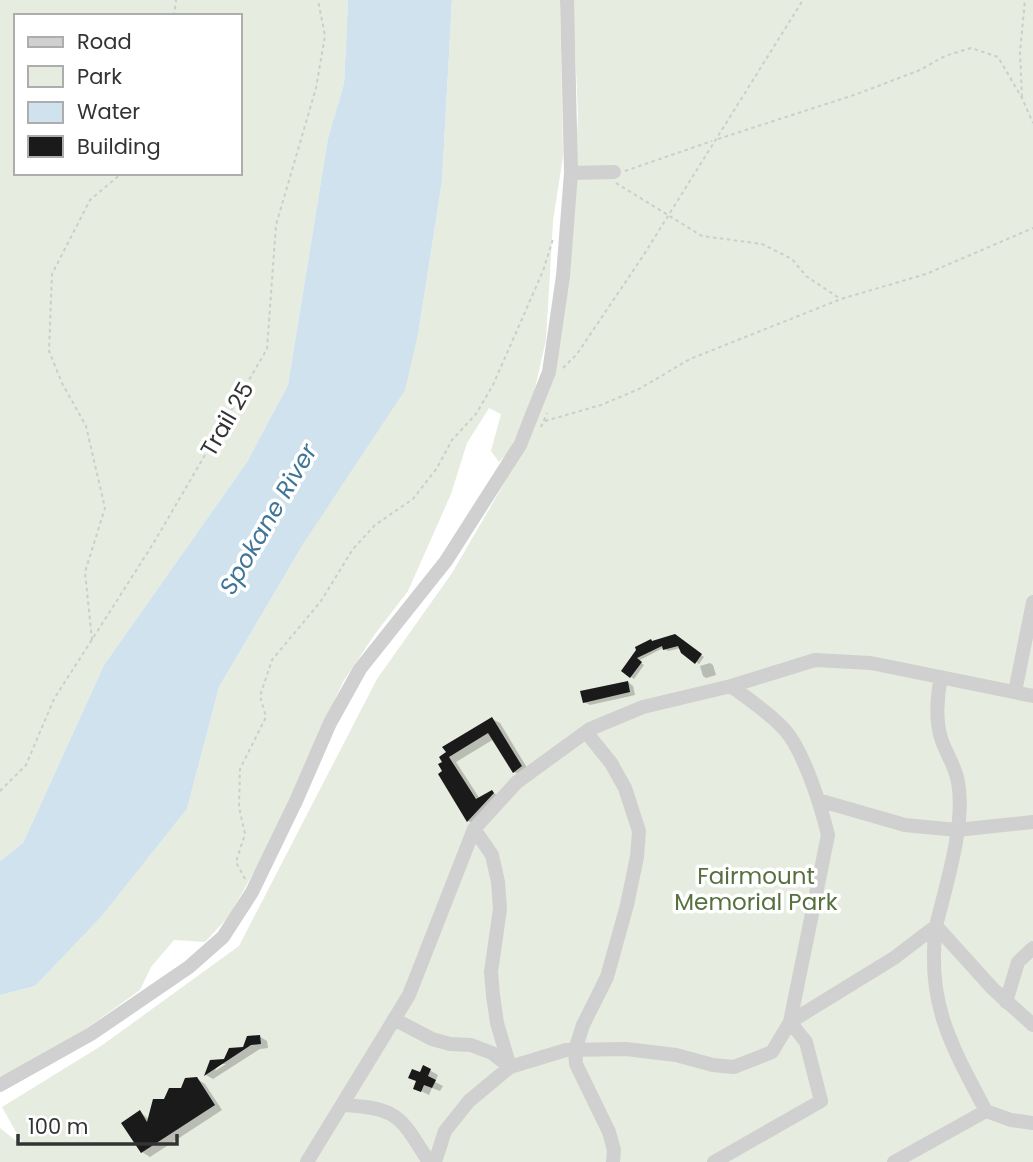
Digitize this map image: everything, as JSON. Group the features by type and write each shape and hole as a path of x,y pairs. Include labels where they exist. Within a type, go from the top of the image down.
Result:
{"street":[{"path":"0,1085 91,1034 189,967 223,937 252,892 330,723 360,669 446,561 520,445 549,372 563,276 572,173 567,0"},
{"path":"572,173 610,172"},
{"path":"1015,692 1033,602"},
{"path":"307,1162 409,995 474,829 517,782 586,732 643,707 731,686 815,660 871,663 1033,696"},
{"path":"941,677 938,693 941,738 959,782 957,830 936,926 933,972 940,1015 954,1052 986,1111 1011,1120 1033,1123"},
{"path":"435,1162 445,1131 477,1094 510,1067 566,1050 625,1049 676,1055 713,1065 733,1067 772,1052 790,1022 828,835 800,754 786,731 764,710 731,686"},
{"path":"586,732 611,763 625,788 639,831 627,905 607,977 583,1025 575,1050 576,1064 609,1132 614,1150 613,1162"},
{"path":"818,800 905,825 957,830 1033,822"},
{"path":"474,829 492,855 498,882 500,909 491,972 497,1023 510,1067"},
{"path":"790,1022 894,958 936,926"},
{"path":"936,926 1006,1002 1033,1025"},
{"path":"1006,1002 1018,962 1033,948"},
{"path":"394,1018 432,1039 450,1044 471,1045 492,1053 510,1067"},
{"path":"714,1162 821,1101 806,1042 790,1022"},
{"path":"342,1105 373,1106 392,1113 407,1127 429,1162"},
{"path":"894,1162 986,1111"}],"path":[{"name":"Trail 25","path":"0,791 26,765 54,699 153,544 267,349 276,225 316,88 325,36 318,0"},
{"path":"560,372 577,354 668,216 803,0"},
{"path":"1022,98 1020,52 1025,0"},
{"path":"610,172 623,172 857,94 920,71 945,56 971,48 998,57 1033,123"},
{"path":"610,172 621,188 702,236 762,244 792,258 806,276 841,299"},
{"path":"92,642 85,572 105,508 86,426 62,383 49,351 52,274 90,200 120,175"},
{"path":"545,421 601,405 639,389 690,359 841,299 926,274 1033,228"},
{"path":"252,892 236,862 245,834 239,807 240,769 266,717 260,696 272,660 321,601 352,549 375,525 413,499 437,468 452,440 476,414 511,346 543,271 554,236"}],"green space":[{"path":"0,0 348,0 344,84 328,138 288,385 247,462 104,665 23,843 0,861"},
{"path":"452,0 560,0 563,156 553,221 546,340 533,397 509,452 499,462 491,451 501,414 489,408 467,443 451,494 408,591 343,682 264,854 229,916 205,942 174,940 151,967 140,990 72,1039 0,1077 0,995 35,986 101,917 187,809 219,687 305,541 419,329 442,181"},
{"name":"Fairmount Memorial Park","path":"573,0 1033,0 1033,1162 0,1162 0,1128 25,1148 2,1107 101,1046 239,946 377,679 452,573 523,451 554,373 574,193 578,115"}],"water":[{"name":"Spokane River","path":"348,0 452,0 442,181 419,329 405,390 305,541 219,687 187,809 101,917 35,986 0,995 0,861 23,843 104,665 247,462 288,385 328,138 344,84"}],"building":[{"path":"675,634 702,654 695,664 681,653 678,646 663,650 662,646 637,658 642,662 630,678 621,671 636,650 635,647 651,639 652,641"},
{"path":"628,681 630,692 583,703 580,691"},
{"path":"492,717 522,766 513,773 488,733 449,757 476,799 492,790 494,793 467,822 438,774 442,771 438,764 442,762 439,757 446,752 442,747"},
{"path":"260,1035 261,1044 251,1045 204,1076 210,1060 224,1059 229,1048 243,1047 247,1036"},
{"path":"423,1065 431,1069 428,1076 436,1080 432,1088 424,1085 421,1092 413,1089 416,1081 408,1078 412,1069 420,1072"},
{"path":"197,1077 215,1105 141,1153 121,1123 140,1110 147,1122 153,1099 164,1099 169,1088 181,1088 185,1078"}]}
